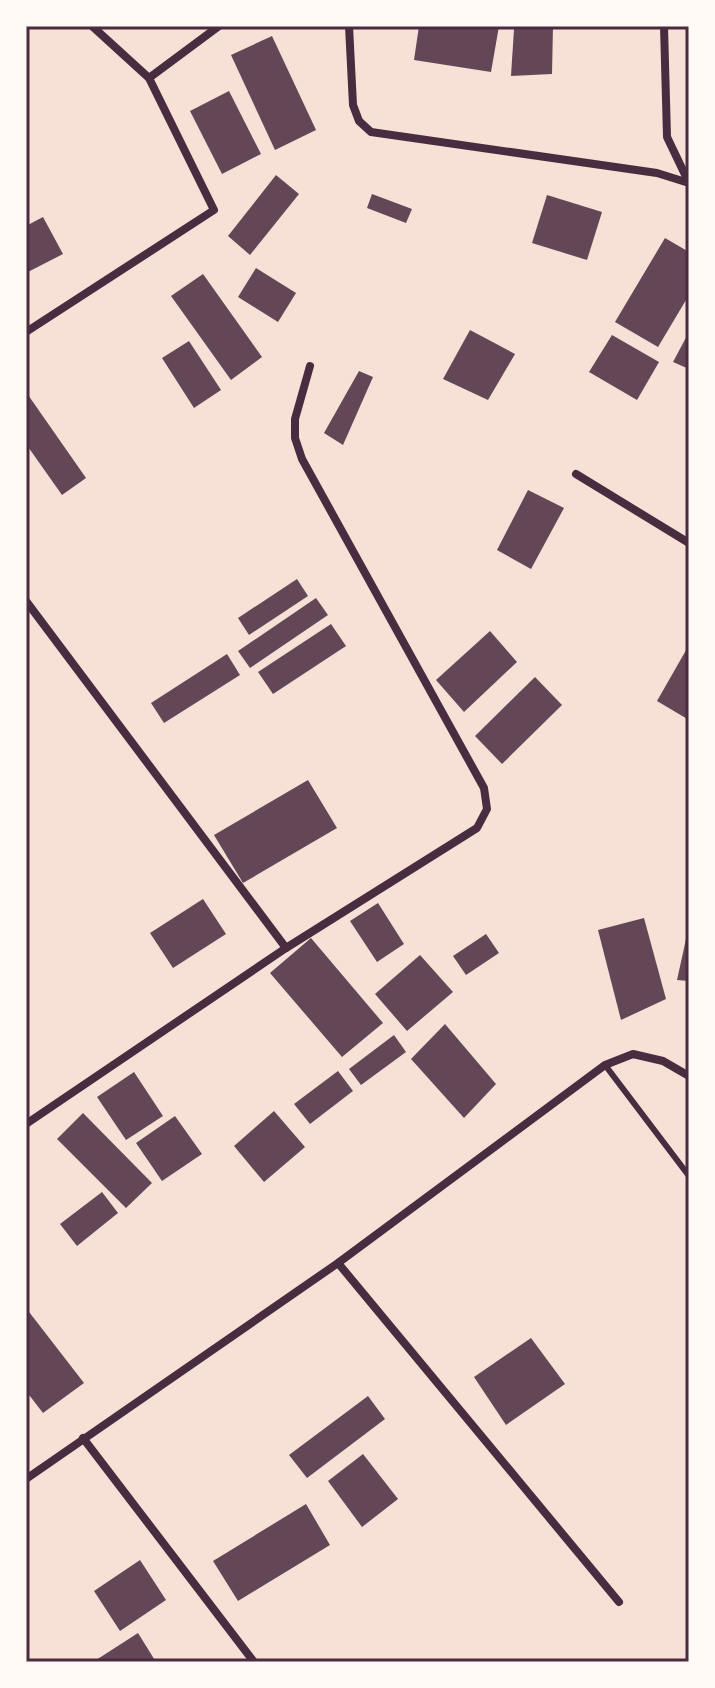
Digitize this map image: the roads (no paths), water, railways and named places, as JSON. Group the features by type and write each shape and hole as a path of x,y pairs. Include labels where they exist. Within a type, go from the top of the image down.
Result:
{"street":[{"path":"26,332 214,210 149,78 92,26"},
{"path":"149,78 219,26"},
{"path":"349,26 353,105 359,121 371,132 657,173 689,183"},
{"path":"664,26 667,137 689,183"},
{"path":"26,1124 286,948 477,828 487,809 484,788 302,459 295,438 295,419 310,366"},
{"path":"576,474 689,543"},
{"path":"26,601 286,948"},
{"path":"26,1479 338,1263 605,1065 633,1054 663,1061 689,1076"},
{"path":"338,1263 619,1602"},
{"path":"83,1438 254,1662"}],"lane":[{"path":"605,1065 689,1176"}]}
